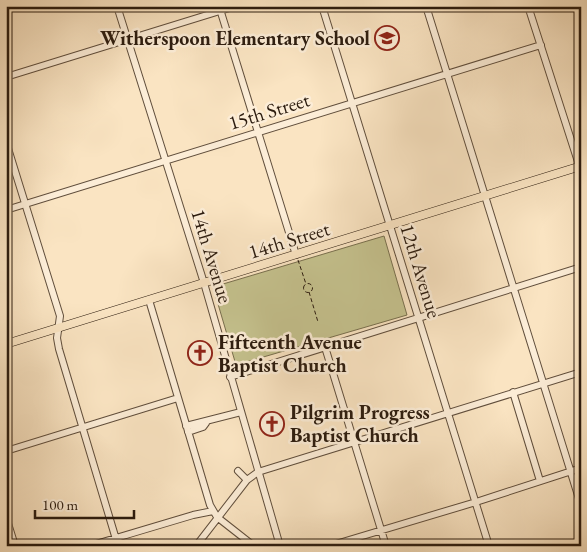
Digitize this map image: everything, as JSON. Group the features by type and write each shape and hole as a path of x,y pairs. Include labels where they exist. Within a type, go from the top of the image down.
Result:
{"main road":[{"name":"14th Street","path":"6,344 580,168"}],"street":[{"name":"14th Avenue","path":"117,6 204,282 280,546"},
{"path":"6,78 127,40 220,8 236,6"},
{"name":"12th Avenue","path":"322,6 489,546"},
{"path":"426,6 581,505"},
{"path":"528,6 580,168"},
{"path":"220,8 296,255"},
{"name":"15th Street","path":"6,210 541,45"},
{"path":"6,142 60,316 57,338 59,349 118,546"},
{"path":"230,377 581,268"},
{"path":"149,300 210,504 217,517 254,546"},
{"path":"325,347 386,546"},
{"path":"196,546 247,480 258,472 581,372"},
{"path":"513,392 540,482"},
{"path":"6,451 178,398"},
{"path":"187,429 203,427 206,422 241,412"},
{"path":"329,546 581,468"},
{"path":"238,471 247,480"},
{"path":"89,546 115,537 213,511"},
{"path":"6,517 15,546"}],"path":[{"path":"296,255 306,284 303,287 304,290 309,292 318,322"},
{"path":"306,284 312,286 312,290 309,292"}],"shaded area":[{"path":"384,236 407,315 236,365 213,287"}],"place":[{"name":"Witherspoon Elementary School","path":"387,38"},
{"name":"Fifteenth Avenue Baptist Church","path":"200,353"},
{"name":"Pilgrim Progress Baptist Church","path":"272,424"}]}
